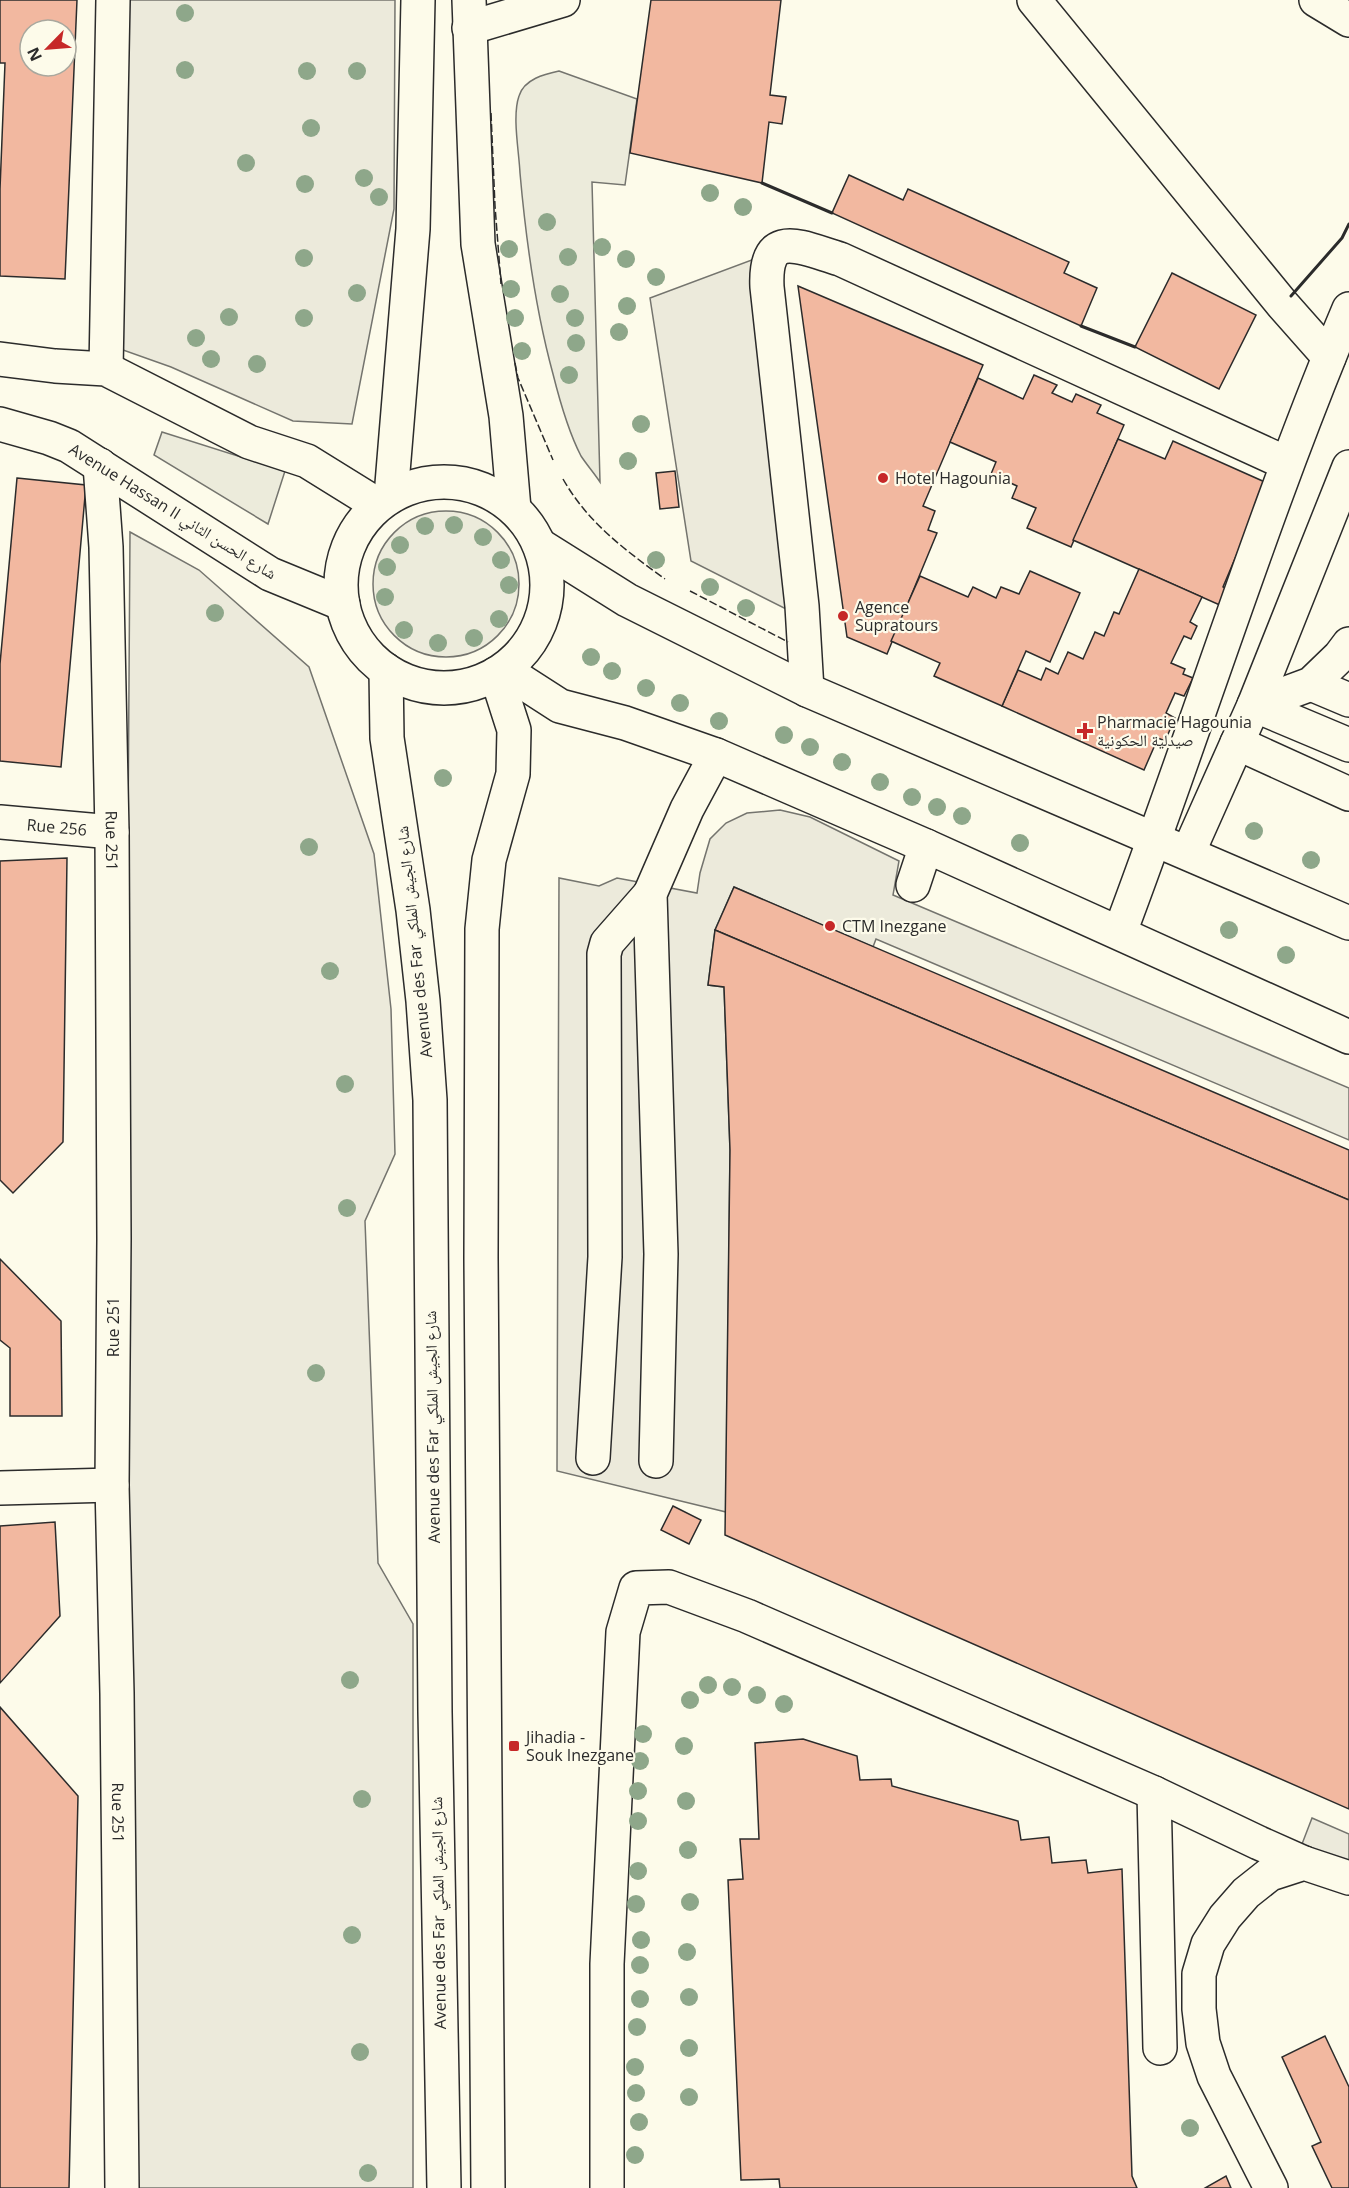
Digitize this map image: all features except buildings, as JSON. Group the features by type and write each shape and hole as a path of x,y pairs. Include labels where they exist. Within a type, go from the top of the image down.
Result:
{"street":[{"path":"106,369 113,0"},
{"path":"385,500 413,229 418,0"},
{"path":"514,509 506,416 478,244 469,14 563,0"},
{"path":"1034,0 1283,305 1329,357"},
{"path":"1316,0 1349,20"},
{"path":"807,690 802,606 766,278 770,255 780,246 794,245 840,259 1286,463"},
{"path":"1120,932 1155,839 1286,463 1349,309"},
{"path":"0,359 106,369 249,442 308,461 385,500"},
{"name":"Avenue Hassan II شارع الحسن الثاني","path":"0,424 69,446 270,574 343,604"},
{"name":"Rue 251","path":"100,465 106,547 112,832 114,1250 112,1485 117,1693 122,2188"},
{"path":"1188,853 1254,705 1349,467"},
{"path":"454,482 486,490 514,509 531,528 541,546 547,573 546,601 541,619 524,651 500,672 460,687 441,688 412,682 386,670 366,651 352,629 343,604 343,567 355,532 385,500 422,484 454,482"},
{"path":"541,546 627,600 807,690 1349,923"},
{"path":"1254,705 1311,684 1346,653"},
{"name":"Avenue des Far شارع الجيش الملكي","path":"386,670 387,738 413,910 423,1001 430,1100 435,1724 444,2188"},
{"path":"500,672 560,706 625,723 716,755 1120,932 1349,1037"},
{"path":"488,2188 481,1270 482,929 489,860 513,774 514,730 500,672"},
{"path":"1311,684 1349,700"},
{"path":"1254,705 1349,745"},
{"path":"1238,743 1349,794"},
{"path":"593,1458 605,1257 604,954 607,943 650,894 687,809 716,755"},
{"name":"Rue 256","path":"0,822 112,832"},
{"path":"913,885 926,846"},
{"path":"650,894 661,1254 656,1461"},
{"path":"0,1488 112,1485"},
{"path":"607,2188 607,1964 623,1632 636,1588 669,1587 747,1616 1154,1792 1259,1844 1304,1863 1349,1878"},
{"path":"1154,1792 1160,2048"},
{"path":"1271,2188 1214,2076 1202,2031 1199,2009 1199,1974 1208,1944 1225,1917 1246,1893 1270,1874 1304,1863"}],"shaded area":[{"path":"119,0 395,0 394,209 352,424 293,421 171,367 123,350"},
{"path":"559,71 637,99 625,185 592,182 600,482 576,446 558,395 536,299 522,198 516,123 519,96 530,81"},
{"path":"757,258 796,614 691,561 650,298"},
{"path":"162,432 285,471 268,524 154,455"},
{"path":"446,511 474,516 498,532 514,556 519,584 514,612 498,636 474,652 446,657 418,652 394,636 378,612 373,584 378,556 394,532 418,516"},
{"path":"130,532 199,570 309,667 374,854 391,1009 395,1154 365,1221 378,1563 413,1624 413,2188 134,2188 128,1491"},
{"path":"780,810 810,817 899,861 893,895 1349,1088 1349,1140 876,939 873,947 734,887 715,930 708,985 724,987 730,1150 726,1512 557,1471 559,878 599,886 617,878 697,893 710,839 726,823 747,813"},
{"path":"1312,1818 1349,1834 1349,1865 1302,1844"}],"fence":[{"path":"491,113 501,284"},
{"path":"515,363 518,378 553,460"},
{"path":"563,479 584,509 608,535 665,579"},
{"path":"690,591 788,642"}],"wall":[{"path":"762,183 832,213"},
{"path":"1291,296 1342,238 1349,224"},
{"path":"1081,326 1135,347"}],"place":[{"name":"Hotel Hagounia","path":"883,478"},
{"name":"Agence Supratours","path":"843,616"},
{"name":"Pharmacie Hagounia صيدلية الحكونية","path":"1085,731"},
{"name":"CTM Inezgane","path":"830,926"},
{"name":"Jihadia - Souk Inezgane","path":"514,1746"}]}
